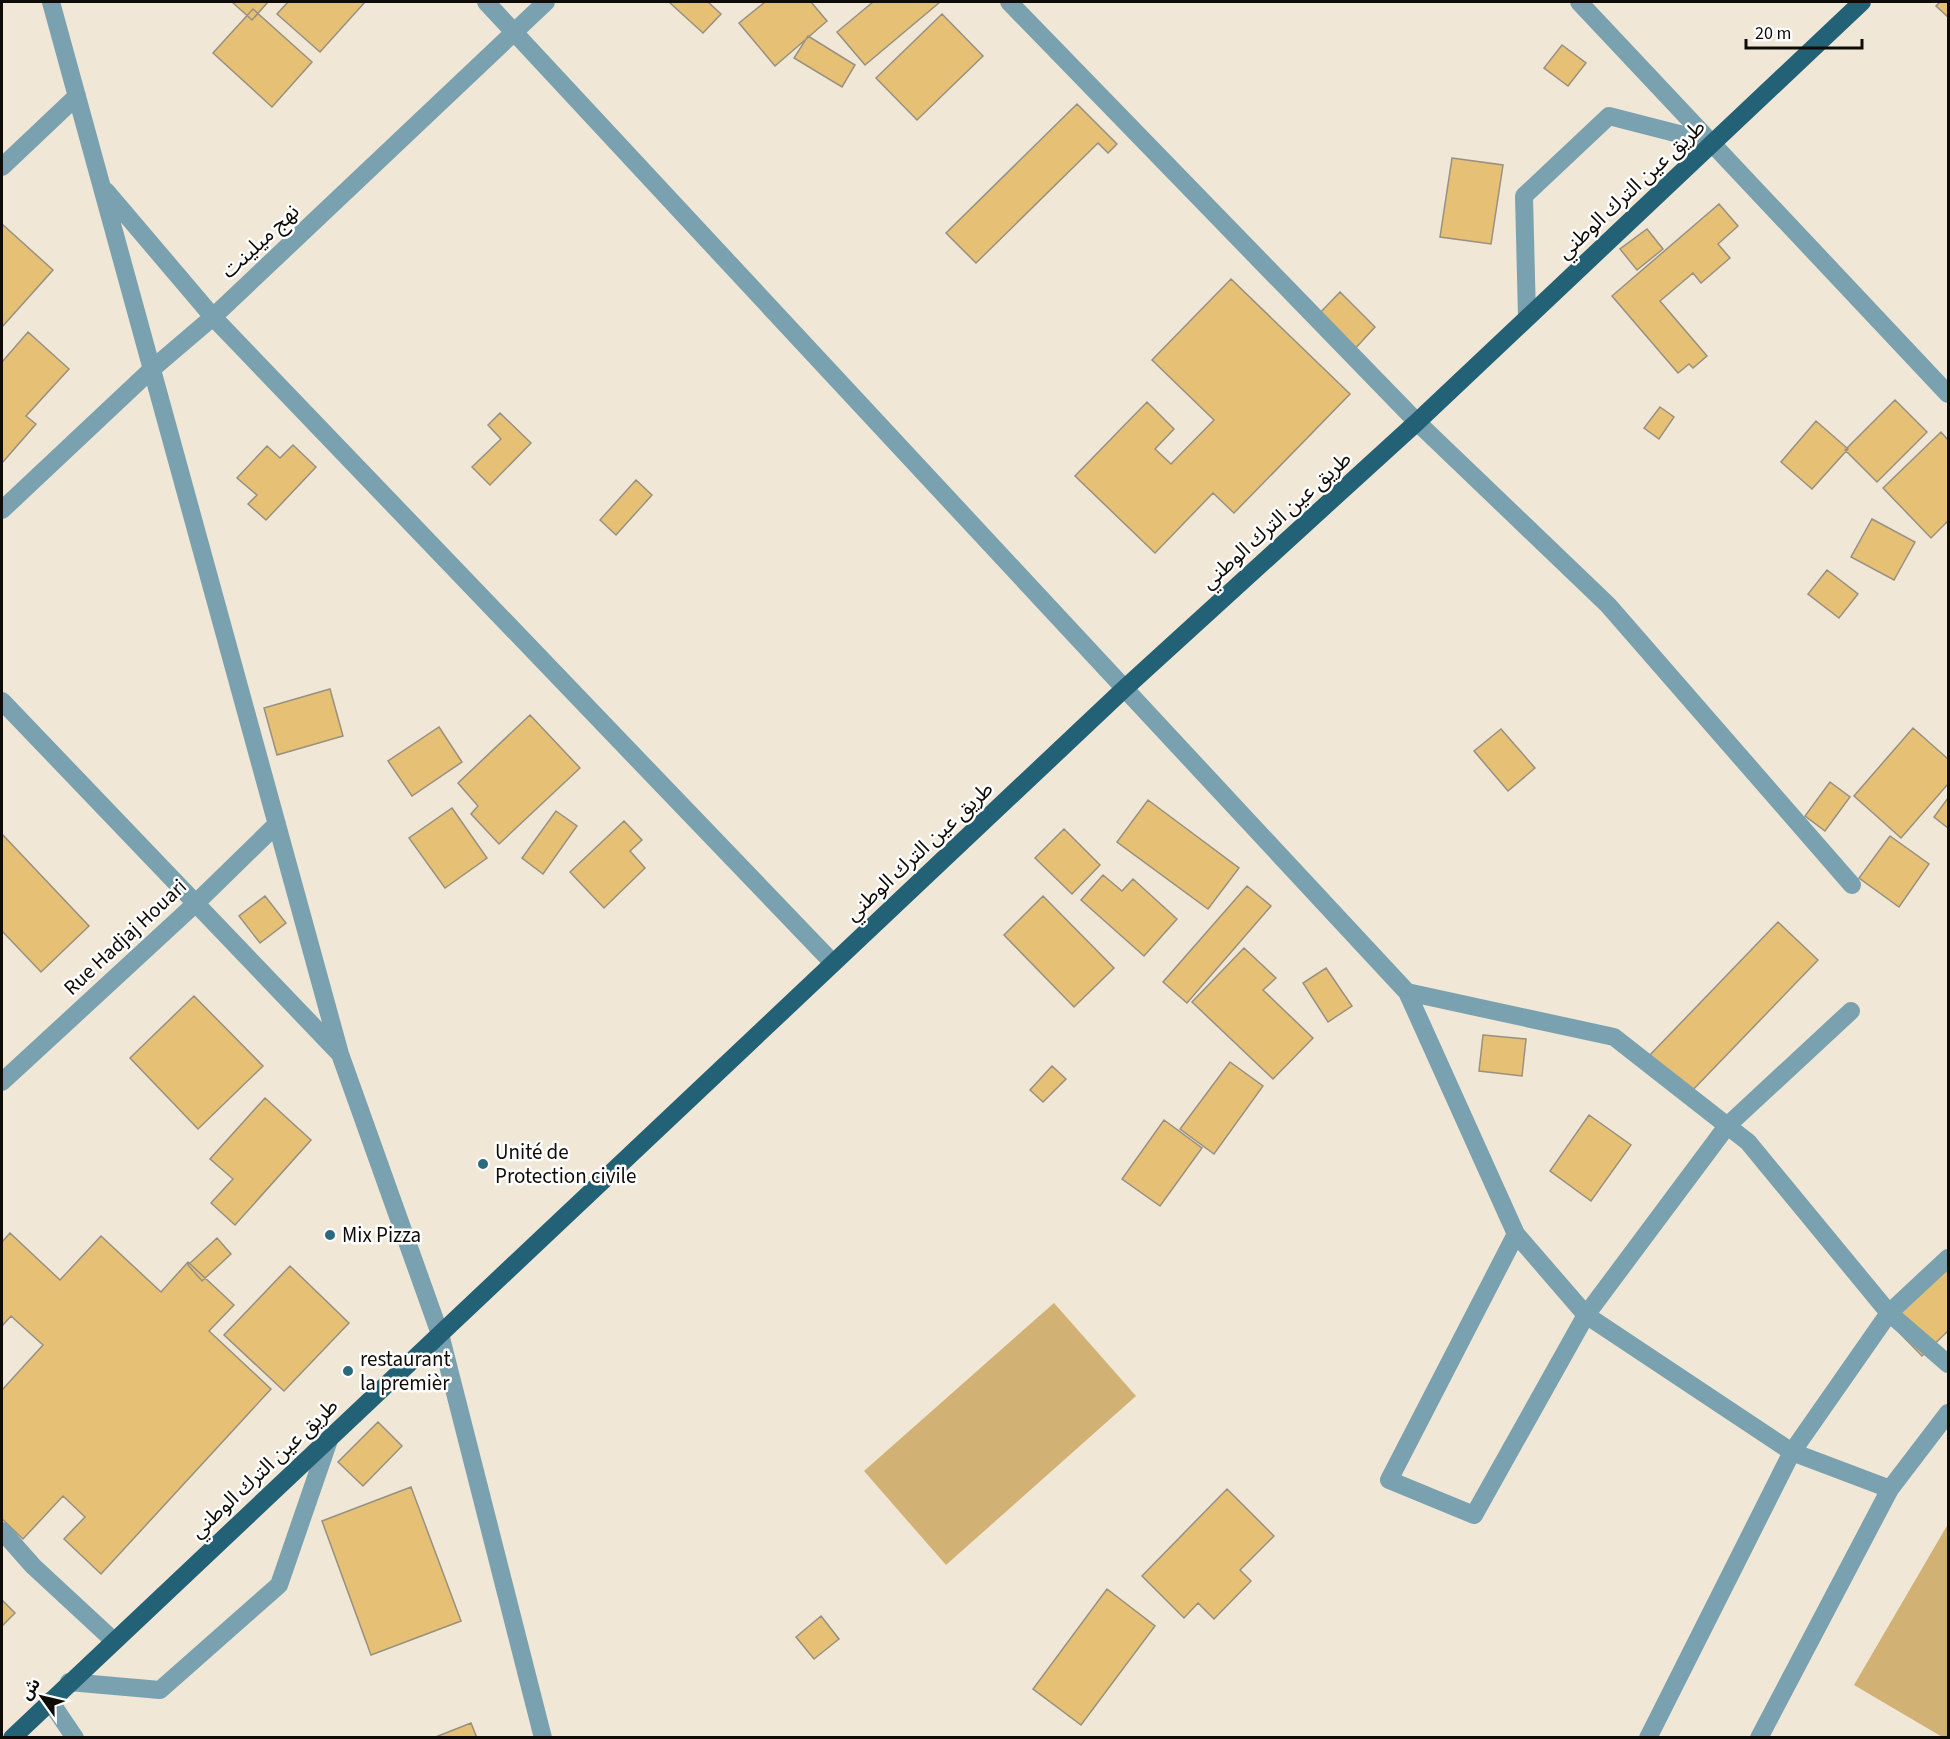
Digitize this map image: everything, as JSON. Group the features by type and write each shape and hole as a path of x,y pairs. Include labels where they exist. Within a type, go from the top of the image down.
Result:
{"main road":[{"name":"طريق عين الترك الوطني","path":"12,1737 1124,689 1417,422 1862,2"}],"street":[{"path":"51,2 340,1054 440,1334 543,1737"},
{"path":"486,2 1407,992 1516,1234 1586,1314 1792,1452 1890,1489"},
{"name":"نهج ميلينت","path":"2,510 152,369 213,317 546,2"},
{"path":"1009,2 1417,422 1608,605 1852,885"},
{"path":"1579,2 1948,394"},
{"path":"2,167 77,96"},
{"path":"1527,317 1524,196 1609,116 1714,143"},
{"path":"103,188 213,317 833,963"},
{"path":"2,701 340,1054"},
{"name":"Rue Hadjaj Houari","path":"2,1082 195,904 277,824"},
{"path":"1407,992 1614,1036 1748,1142 1889,1313 1948,1364"},
{"path":"1516,1234 1389,1480 1474,1515 1586,1314 1727,1126 1851,1011"},
{"path":"1648,1737 1792,1452 1889,1313 1948,1258"},
{"path":"1759,1737 1890,1489 1948,1413"},
{"path":"69,1682 160,1690 279,1585 330,1437"},
{"path":"2,1532 33,1566 114,1641"},
{"path":"50,1701 75,1737"}],"shaded area":[{"path":"1054,1303 1136,1396 946,1565 864,1471"},
{"path":"1948,1524 1948,1737 1944,1738 1854,1685"}],"building":[{"path":"232,2 268,2 252,20"},
{"path":"288,2 365,2 320,52 277,14"},
{"path":"669,2 708,2 721,14 703,33"},
{"path":"765,2 811,2 827,21 775,66 739,23"},
{"path":"873,2 940,2 865,65 837,32"},
{"path":"1940,2 1948,2 1948,17 1936,6"},
{"path":"253,9 312,62 272,107 213,53"},
{"path":"942,14 983,56 917,120 876,78"},
{"path":"808,36 855,65 842,87 794,58"},
{"path":"1562,45 1586,63 1568,86 1544,68"},
{"path":"1077,104 1117,144 1108,153 1098,143 976,263 946,233"},
{"path":"1452,158 1503,165 1491,244 1440,237"},
{"path":"1719,204 1738,226 1718,244 1730,258 1701,283 1693,273 1660,301 1707,356 1693,368 1689,364 1678,373 1612,296"},
{"path":"2,224 53,270 2,327"},
{"path":"1647,229 1663,249 1637,270 1620,249"},
{"path":"1231,279 1350,394 1234,513 1213,493 1155,553 1075,476 1147,402 1174,429 1155,449 1171,464 1214,420 1152,360"},
{"path":"1340,292 1375,327 1352,352 1316,317"},
{"path":"28,332 69,369 26,416 36,424 2,463 2,362"},
{"path":"1895,400 1927,432 1877,482 1845,450"},
{"path":"1660,407 1674,417 1659,439 1644,428"},
{"path":"500,413 531,443 490,485 472,467 501,439 488,425"},
{"path":"1816,421 1848,449 1812,489 1781,462"},
{"path":"1941,432 1948,440 1948,521 1931,538 1883,488"},
{"path":"293,445 316,467 266,520 248,504 257,495 237,478 267,446 280,458"},
{"path":"636,480 652,495 616,535 600,520"},
{"path":"1872,519 1915,542 1894,580 1851,557"},
{"path":"1827,570 1858,594 1839,618 1808,594"},
{"path":"330,689 343,736 277,755 264,708"},
{"path":"530,715 580,768 499,844 471,814 478,806 458,783"},
{"path":"439,727 462,762 412,796 388,761"},
{"path":"1913,728 1948,759 1948,784 1901,838 1854,796"},
{"path":"1501,729 1535,768 1508,791 1474,751"},
{"path":"1830,782 1850,797 1825,831 1805,816"},
{"path":"1948,798 1948,828 1934,817"},
{"path":"1148,800 1239,868 1208,909 1117,842"},
{"path":"452,808 487,858 445,888 409,838"},
{"path":"556,811 577,826 543,874 522,858"},
{"path":"624,821 642,840 630,851 645,868 604,908 570,872"},
{"path":"1064,829 1100,865 1072,894 1035,858"},
{"path":"2,834 89,926 41,972 2,931"},
{"path":"1890,836 1929,864 1899,907 1859,878"},
{"path":"1103,875 1122,891 1133,879 1177,919 1144,956 1081,900"},
{"path":"1247,886 1271,906 1187,1003 1163,982"},
{"path":"265,896 286,923 260,943 239,916"},
{"path":"1043,896 1114,968 1074,1007 1004,935"},
{"path":"1778,922 1818,960 1688,1095 1648,1057"},
{"path":"1244,948 1276,978 1263,990 1313,1038 1273,1079 1192,1002"},
{"path":"1326,968 1352,1006 1328,1022 1303,983"},
{"path":"194,996 263,1066 198,1129 130,1058"},
{"path":"1483,1035 1526,1039 1522,1076 1479,1071"},
{"path":"1230,1062 1263,1086 1214,1154 1180,1129"},
{"path":"1052,1066 1066,1079 1043,1102 1030,1090"},
{"path":"265,1098 311,1140 235,1225 211,1203 233,1179 210,1159"},
{"path":"1589,1115 1631,1145 1591,1201 1550,1171"},
{"path":"1164,1120 1202,1148 1160,1206 1122,1179"},
{"path":"10,1233 60,1280 101,1236 161,1292 188,1262 234,1305 209,1331 271,1389 101,1574 64,1539 85,1517 63,1496 23,1539 2,1519 2,1390 43,1345 11,1316 2,1326 2,1242"},
{"path":"217,1238 231,1254 202,1281 188,1265"},
{"path":"1948,1253 1948,1331 1922,1356 1883,1316"},
{"path":"290,1266 349,1323 284,1391 224,1335"},
{"path":"378,1422 402,1446 363,1486 338,1462"},
{"path":"411,1487 461,1621 371,1655 322,1521"},
{"path":"1227,1489 1274,1536 1240,1570 1251,1581 1214,1619 1198,1603 1184,1618 1142,1576"},
{"path":"1107,1589 1155,1626 1081,1725 1033,1689"},
{"path":"2,1600 15,1613 2,1626"},
{"path":"821,1616 839,1639 814,1659 796,1637"},
{"path":"471,1723 477,1738 433,1738"}],"place":[{"name":"Unité de Protection civile","path":"483,1164"},
{"name":"Mix Pizza","path":"330,1235"},
{"name":"restaurant la premièr","path":"348,1371"}]}
